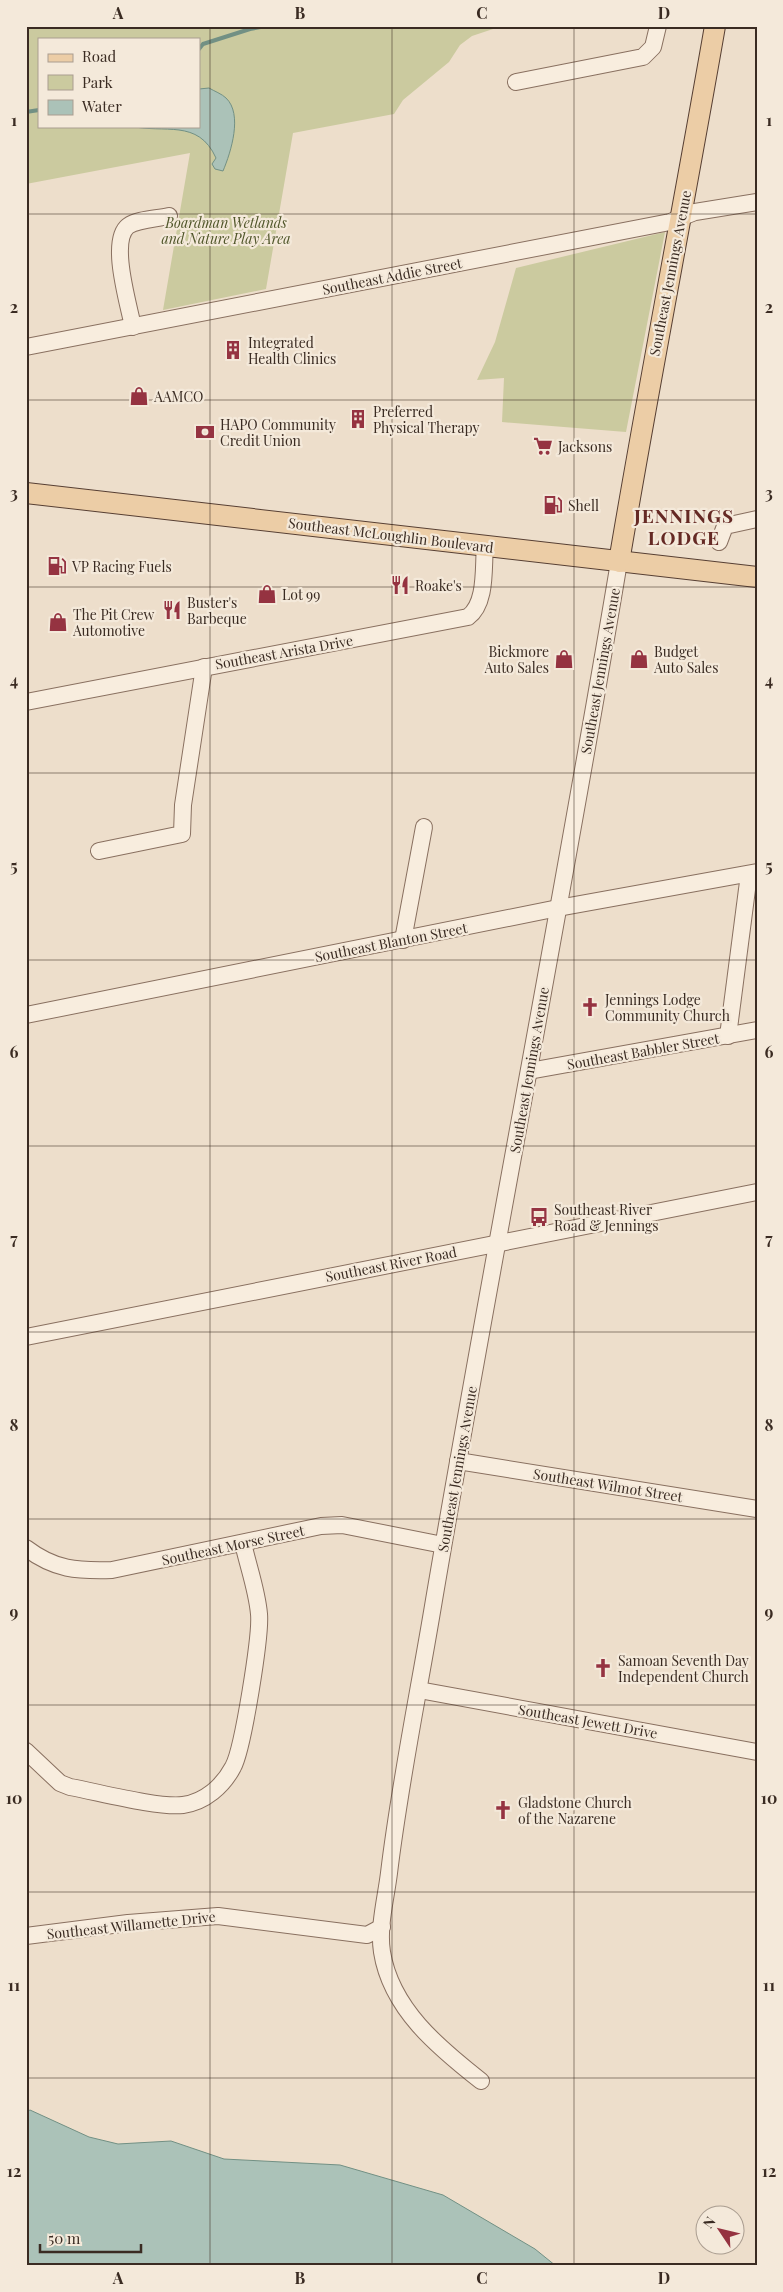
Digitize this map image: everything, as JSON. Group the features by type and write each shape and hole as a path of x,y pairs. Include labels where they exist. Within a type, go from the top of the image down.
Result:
{"main road":[{"name":"Southeast Jennings Avenue","path":"619,562 649,382 682,217 715,26"},
{"name":"Southeast McLoughlin Boulevard","path":"26,493 757,577"}],"street":[{"path":"516,82 643,57 652,47 658,26"},
{"name":"Southeast Addie Street","path":"26,347 670,222 695,212 757,202"},
{"path":"133,327 119,251 120,236 129,225 136,222 169,216"},
{"path":"719,542 725,526 757,519"},
{"name":"Southeast Arista Drive","path":"26,702 469,616 478,606 485,546"},
{"name":"Southeast Jennings Avenue","path":"481,2080 438,2047 401,2000 382,1952 382,1927 392,1842 458,1461 619,562"},
{"path":"98,851 182,834 183,805 204,667"},
{"path":"403,940 424,827"},
{"path":"728,1036 753,873"},
{"name":"Southeast Blanton Street","path":"26,1015 558,908 753,873"},
{"name":"Southeast Babbler Street","path":"529,1072 757,1030"},
{"name":"Southeast River Road","path":"26,1337 757,1192"},
{"name":"Southeast Wilmot Street","path":"458,1461 757,1509"},
{"name":"Southeast Morse Street","path":"26,1548 54,1565 81,1571 112,1570 321,1526 342,1525 444,1546"},
{"path":"26,1751 60,1783 70,1787 168,1805 184,1805 207,1796 223,1783 234,1765 240,1742 258,1634 259,1613 243,1543"},
{"name":"Southeast Jewett Drive","path":"419,1690 757,1752"},
{"name":"Southeast Willamette Drive","path":"26,1936 128,1923 218,1916 367,1935 382,1927"}],"green space":[{"name":"Boardman Wetlands and Nature Play Area","path":"26,26 502,26 472,36 460,45 449,62 403,100 394,114 293,133 266,289 163,310 190,153 26,184"},
{"path":"665,232 626,432 502,422 504,378 477,380 495,342 516,268"}],"water":[{"path":"209,88 226,98 234,113 235,123 232,144 223,171 215,169 212,164 216,158 209,145 200,137 190,132 179,130 143,128 200,128 200,89"},
{"path":"30,2110 89,2137 118,2144 171,2141 224,2159 340,2165 443,2195 535,2249 556,2266 26,2266 26,2112"}],"waterway":[{"path":"200,48 203,44 250,29 266,26"},
{"path":"26,112 38,110"}],"place":[{"name":"Integrated Health Clinics","path":"233,350"},
{"name":"AAMCO","path":"139,396"},
{"name":"Preferred Physical Therapy","path":"358,419"},
{"name":"HAPO Community Credit Union","path":"205,432"},
{"name":"Jacksons","path":"543,446"},
{"name":"Shell","path":"553,505"},
{"name":"VP Racing Fuels","path":"57,566"},
{"name":"Roake's","path":"400,585"},
{"name":"Lot 99","path":"267,594"},
{"name":"Buster's Barbeque","path":"172,610"},
{"name":"The Pit Crew Automotive","path":"58,622"},
{"name":"Bickmore Auto Sales","path":"564,659"},
{"name":"Budget Auto Sales","path":"639,659"},
{"name":"Jennings Lodge Community Church","path":"590,1007"},
{"name":"Southeast River Road & Jennings","path":"539,1217"},
{"name":"Samoan Seventh Day Independent Church","path":"603,1668"},
{"name":"Gladstone Church of the Nazarene","path":"503,1810"}],"district":[{"name":"JENNINGS LODGE","path":"684,526"}]}
